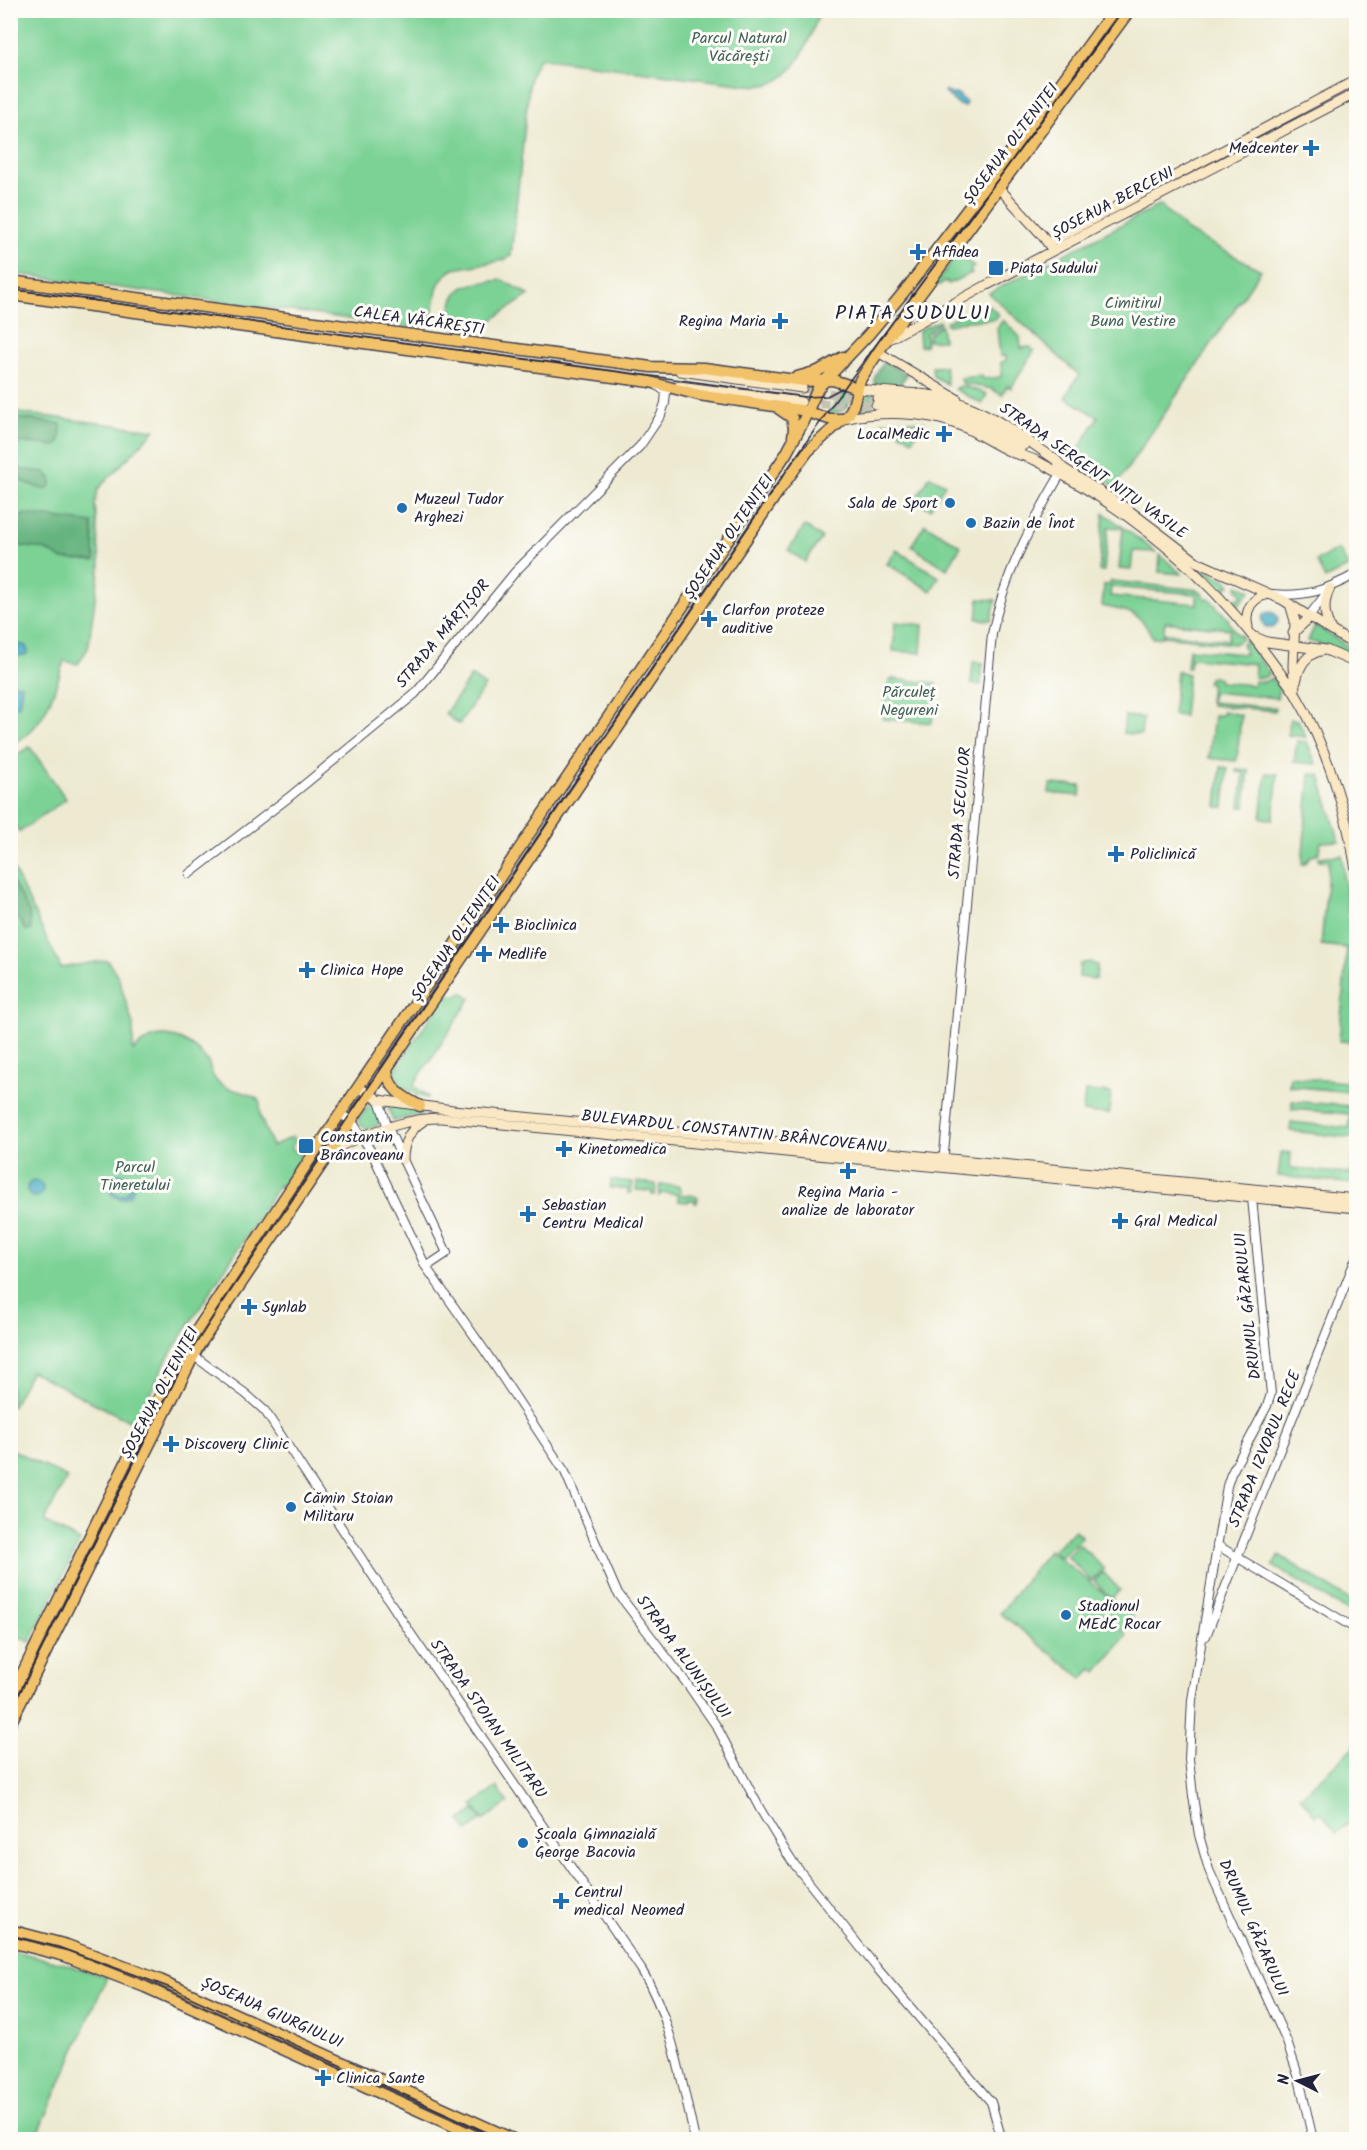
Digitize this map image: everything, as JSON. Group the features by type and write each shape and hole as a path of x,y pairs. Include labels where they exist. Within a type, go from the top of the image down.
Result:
{"main road":[{"name":"ȘOSEAUA OLTENIȚEI","path":"10,1724 189,1352 352,1121 778,492 808,451 851,410 857,388 881,347 1114,10"},
{"name":"ȘOSEAUA OLTENIȚEI","path":"10,1698 189,1352 340,1114 786,454 808,412 813,395 899,298 994,184 1130,10"},
{"name":"ȘOSEAUA BERCENI","path":"1265,135 1356,80"},
{"name":"ȘOSEAUA BERCENI","path":"881,347 923,319 1050,247 1265,135 1356,93"},
{"path":"994,184 1050,247"},
{"name":"CALEA VĂCĂREȘTI","path":"10,281 651,367 704,368 808,381 825,380"},
{"name":"CALEA VĂCĂREȘTI","path":"10,295 650,382 699,395 808,412"},
{"path":"437,354 439,338"},
{"path":"881,347 970,406"},
{"path":"788,379 813,373 853,350"},
{"path":"651,367 802,388"},
{"path":"825,380 837,380 857,388"},
{"path":"650,382 801,402"},
{"name":"STRADA SERGENT NIȚU VASILE","path":"857,388 927,395 970,406 1012,430 1056,460 1061,472 1123,514 1178,556 1211,586 1250,632 1295,694 1316,736 1340,800 1356,870"},
{"path":"1035,460 997,436 957,417 877,401 926,402 959,411 988,424 1061,472"},
{"path":"752,403 780,410 792,418 794,434 786,454"},
{"path":"808,412 829,419 843,419"},
{"name":"STRADA SERGENT NIȚU VASILE","path":"843,419 863,415 889,414 932,417 960,425 1009,451 1061,472 1126,508 1197,562 1290,604 1308,618 1294,645"},
{"path":"1330,588 1324,608 1331,629"},
{"path":"1250,632 1246,619 1249,608 1256,599 1269,594"},
{"name":"STRADA SERGENT NIȚU VASILE","path":"1290,604 1294,615 1295,630 1293,671 1295,694"},
{"path":"1277,643 1288,639 1308,618 1331,629 1356,646"},
{"name":"STRADA SERGENT NIȚU VASILE","path":"1250,632 1262,641 1294,645"},
{"path":"1294,645 1326,650 1356,663"},
{"path":"1295,694 1297,676 1305,660 1314,653 1326,650"},
{"path":"387,1069 392,1087 402,1096 420,1106"},
{"path":"358,1088 369,1095"},
{"name":"BULEVARDUL CONSTANTIN BRÂNCOVEANU","path":"369,1095 380,1100 420,1106 943,1163"},
{"path":"403,1160 404,1146 408,1136 418,1124 429,1118"},
{"name":"BULEVARDUL CONSTANTIN BRÂNCOVEANU","path":"330,1152 388,1128 429,1118 473,1120 1140,1182 1356,1199"},
{"name":"BULEVARDUL CONSTANTIN BRÂNCOVEANU","path":"1140,1182 1252,1198 1356,1208"},
{"name":"ȘOSEAUA GIURGIULUI","path":"10,1930 54,1941 143,1973 515,2139"},
{"name":"ȘOSEAUA GIURGIULUI","path":"10,1942 64,1956 145,1988 484,2139"}],"street":[{"path":"650,382 665,390 666,399"},
{"path":"666,399 673,391 680,390"},
{"name":"STRADA MĂRȚIȘOR","path":"189,874 288,798 415,694 529,557 640,446 657,421 666,399"},
{"name":"STRADA SECUILOR","path":"943,1163 992,634 999,602 1015,558 1061,472"},
{"path":"1269,594 1294,595 1330,588 1356,574"},
{"path":"1308,618 1330,588"},
{"path":"380,1100 388,1128 447,1253 426,1267"},
{"name":"STRADA ALUNIȘULUI","path":"340,1114 352,1121 372,1153 426,1267 561,1464 613,1585 717,1727 786,1853 876,1967 991,2102 1002,2139"},
{"name":"DRUMUL GĂZARULUI","path":"1252,1198 1271,1394 1268,1406 1227,1483 1191,1712 1189,1759 1201,1841 1216,1888 1287,2042 1299,2078 1313,2139"},
{"name":"STRADA IZVORUL RECE","path":"1200,1650 1356,1258"},
{"name":"STRADA STOIAN MILITARU","path":"189,1352 265,1411 411,1634 641,1969 653,1989 668,2032 695,2139"},
{"path":"1217,1545 1356,1629"}],"green space":[{"name":"Parcul Natural Văcărești","path":"11,10 820,11 807,44 794,66 786,75 765,85 746,85 538,58 530,77 511,255 505,260 454,269 446,274 437,290 434,308 429,318 421,327 409,327 11,273"},
{"name":"Cimitirul Buna Vestire","path":"1160,205 1189,232 1261,270 1115,487 1072,460 1098,417 1065,397 1079,375 989,293"},
{"path":"959,252 974,267 970,269 972,273 948,284 947,281 937,286 935,284"},
{"path":"502,280 529,295 471,334 456,328 452,321 451,310 456,294 472,284"},
{"path":"985,302 999,315 994,319 956,322 956,324 947,325 946,322"},
{"path":"1003,320 1020,337 1021,348 1030,347 1034,351 1011,388 1007,386 1002,395 992,389 962,383 961,378 1001,377 1001,362 1006,361 1006,356 1000,356 997,328"},
{"path":"939,321 940,323 926,333 926,345 920,346 919,330"},
{"path":"941,325 943,340 928,341 929,334"},
{"path":"885,361 907,374 898,388 876,387 875,376"},
{"path":"945,366 947,384 933,376 932,367"},
{"path":"964,386 987,394 982,404 955,389"},
{"path":"847,388 849,403 847,406 840,412 829,413"},
{"path":"861,392 873,393 872,409 857,408"},
{"path":"11,412 155,430 98,489 95,504 100,566 88,648 78,664 64,661 52,697 40,720 32,730 11,744"},
{"path":"11,417 61,424 60,442 56,446 19,442 15,452 19,469 45,472 51,478 51,485 47,489 11,477"},
{"path":"883,422 924,422 912,440"},
{"path":"930,476 945,484 930,509 915,500"},
{"path":"1104,513 1156,552 1133,551 1131,570 1119,569 1123,528 1108,527 1104,571 1099,571"},
{"path":"25,514 92,523 95,561 62,559 44,549 11,545 11,519"},
{"path":"925,524 961,546 947,569 911,546"},
{"path":"805,526 822,538 805,562 788,550"},
{"path":"1339,549 1348,567 1325,579 1316,561"},
{"path":"896,550 939,577 931,591 887,564"},
{"path":"1160,555 1182,574 1159,572"},
{"path":"1202,569 1228,581 1230,586 1226,585 1227,589 1222,591"},
{"path":"1111,581 1199,590 1207,599 1209,598 1243,638 1234,644 1164,636 1164,633 1228,640 1230,629 1165,622 1163,637 1153,638 1138,617 1126,611 1102,606 1104,585 1109,585","holes":["1111,587 1197,594 1197,604 1110,596"]},
{"path":"1238,585 1251,590 1237,607 1230,600 1231,598 1238,599 1242,595 1237,588"},
{"path":"979,599 996,600 991,620 977,619"},
{"name":"Părculeț Negureni","path":"895,622 923,625 921,653 893,651"},
{"path":"1315,625 1356,652 1356,658 1338,649 1308,641"},
{"path":"1246,641 1270,674 1263,678 1254,677 1255,664 1191,658 1190,668 1187,668 1189,649 1245,654 1242,644"},
{"path":"973,662 983,663 981,685 971,684"},
{"path":"1177,671 1188,674 1184,716 1173,715"},
{"path":"471,676 485,686 459,724 445,714"},
{"path":"1212,677 1219,678 1219,682 1253,685 1254,681 1264,682 1272,678 1279,688 1277,698 1212,692 1211,702 1209,701 1211,683 1207,683"},
{"name":"Părculeț Negureni","path":"892,679 936,683 932,723 882,719 888,683"},
{"path":"1211,702 1275,708 1275,711 1211,705"},
{"path":"1223,711 1241,715 1237,760 1235,761 1209,758 1214,715 1222,715"},
{"path":"1125,716 1143,718 1141,735 1123,733"},
{"path":"1290,719 1298,720 1306,737 1288,735"},
{"path":"1297,741 1307,742 1316,764 1294,762"},
{"path":"30,747 66,799 19,832 11,820 11,757"},
{"path":"1221,767 1228,768 1224,807 1217,807"},
{"path":"1236,769 1249,770 1245,807 1240,807 1244,773 1236,772"},
{"path":"1266,773 1278,774 1273,819 1261,818"},
{"path":"1310,774 1320,775 1339,841 1321,842 1319,853 1302,864"},
{"path":"1050,784 1081,786 1080,796 1049,793"},
{"path":"1342,855 1352,948 1355,1042 1339,1041 1347,948 1321,945 1329,861 1319,860 1319,857"},
{"name":"Parcul Tineretului","path":"10,862 61,968 107,960 118,976 133,1025 133,1051 146,1041 160,1036 176,1038 191,1045 208,1062 214,1077 220,1083 225,1087 249,1094 260,1101 260,1116 272,1146 292,1137 296,1140 291,1148 302,1156 281,1186 279,1185 167,1359 135,1424 31,1371 11,1406"},
{"path":"11,879 29,912 31,930 25,930 20,921 11,913 13,898"},
{"path":"1089,962 1097,965 1096,979 1079,977 1080,964"},
{"path":"462,992 471,998 413,1086 428,1098 406,1090 397,1083 399,1077 393,1073 446,994 459,996"},
{"path":"1350,1052 1356,1053 1356,1138 1290,1131 1291,1122 1349,1128 1350,1114 1292,1109 1292,1101 1350,1106 1350,1092 1289,1086 1290,1077 1347,1082"},
{"path":"1085,1091 1111,1093 1109,1114 1083,1112"},
{"path":"387,1105 426,1111 427,1113 393,1121"},
{"path":"368,1106 377,1109 381,1119 377,1126 369,1128 362,1126 358,1121"},
{"path":"1281,1152 1291,1153 1290,1168 1350,1174 1352,1157 1356,1158 1356,1184 1278,1176"},
{"path":"611,1180 633,1182 631,1193 628,1193 628,1189 610,1188"},
{"path":"637,1182 656,1184 655,1195 652,1195 651,1191 636,1190"},
{"path":"660,1185 679,1186 681,1194 698,1197 697,1203 695,1200 678,1201 678,1194 662,1193 659,1196"},
{"path":"11,1449 67,1478 44,1522 80,1541 30,1642 15,1635 11,1642"},
{"path":"1075,1530 1082,1537 1060,1558 1053,1550"},
{"path":"1079,1544 1104,1569 1091,1581 1067,1556"},
{"name":"Stadionul MEdC Rocar","path":"1049,1550 1110,1598 1094,1581 1103,1572 1120,1590 1111,1599 1133,1617 1122,1630 1127,1635 1097,1672 1092,1668 1083,1679 1000,1613"},
{"path":"1279,1555 1356,1604 1356,1616 1273,1566"},
{"path":"1356,1745 1356,1817 1336,1833 1321,1812 1316,1816 1300,1797"},
{"path":"497,1787 508,1803 484,1820 473,1805"},
{"path":"475,1810 482,1820 467,1831 460,1821"},
{"path":"10,1950 107,1977 38,2134 41,2139 11,2139"}],"water":[{"path":"945,90 951,94 958,94 966,102 965,106 956,103 944,93"},
{"path":"1267,612 1273,612 1278,620 1276,626 1267,628 1262,623 1262,617"},
{"path":"11,642 26,646 28,652 26,655 16,656 11,653"},
{"path":"11,683 22,685 19,706 11,705"},
{"path":"120,1173 130,1176 134,1185 131,1195 121,1199 112,1195 108,1186 111,1178","holes":["120,1177 127,1178 131,1186 128,1192 122,1195 114,1193 112,1186 114,1180"]},
{"path":"32,1181 38,1181 43,1189 41,1195 32,1197 27,1192 27,1186"}],"tunnel":[{"path":"802,388 845,396 877,398"},
{"path":"806,403 876,405"}],"tram line":[{"path":"10,1713 184,1362 215,1314 795,458 1123,10"},
{"path":"10,289 806,397 827,396 842,388"},
{"path":"10,1935 58,1947 168,1987 504,2140"}],"place":[{"name":"Medcenter","path":"1311,148"},
{"name":"Affidea","path":"918,252"},
{"name":"Piața Sudului","path":"996,268"},
{"name":"Regina Maria","path":"780,321"},
{"name":"LocalMedic","path":"944,434"},
{"name":"Sala de Sport","path":"950,503"},
{"name":"Muzeul Tudor Arghezi","path":"402,508"},
{"name":"Bazin de Înot","path":"971,523"},
{"name":"Clarfon proteze auditive","path":"709,619"},
{"name":"Policlinică","path":"1116,854"},
{"name":"Bioclinica","path":"501,925"},
{"name":"Medlife","path":"484,954"},
{"name":"Clinica Hope","path":"307,970"},
{"name":"Constantin Brâncoveanu","path":"306,1146"},
{"name":"Kinetomedica","path":"564,1149"},
{"name":"Regina Maria - analize de laborator","path":"848,1171"},
{"name":"Sebastian Centru Medical","path":"528,1214"},
{"name":"Gral Medical","path":"1120,1221"},
{"name":"Synlab","path":"249,1307"},
{"name":"Discovery Clinic","path":"171,1444"},
{"name":"Cămin Stoian Militaru","path":"291,1507"},
{"name":"Stadionul MEdC Rocar","path":"1066,1615"},
{"name":"Școala Gimnazială George Bacovia","path":"523,1843"},
{"name":"Centrul medical Neomed","path":"561,1901"},
{"name":"Clinica Sante","path":"323,2078"}],"district":[{"name":"PIAȚA SUDULUI","path":"913,314"}]}
